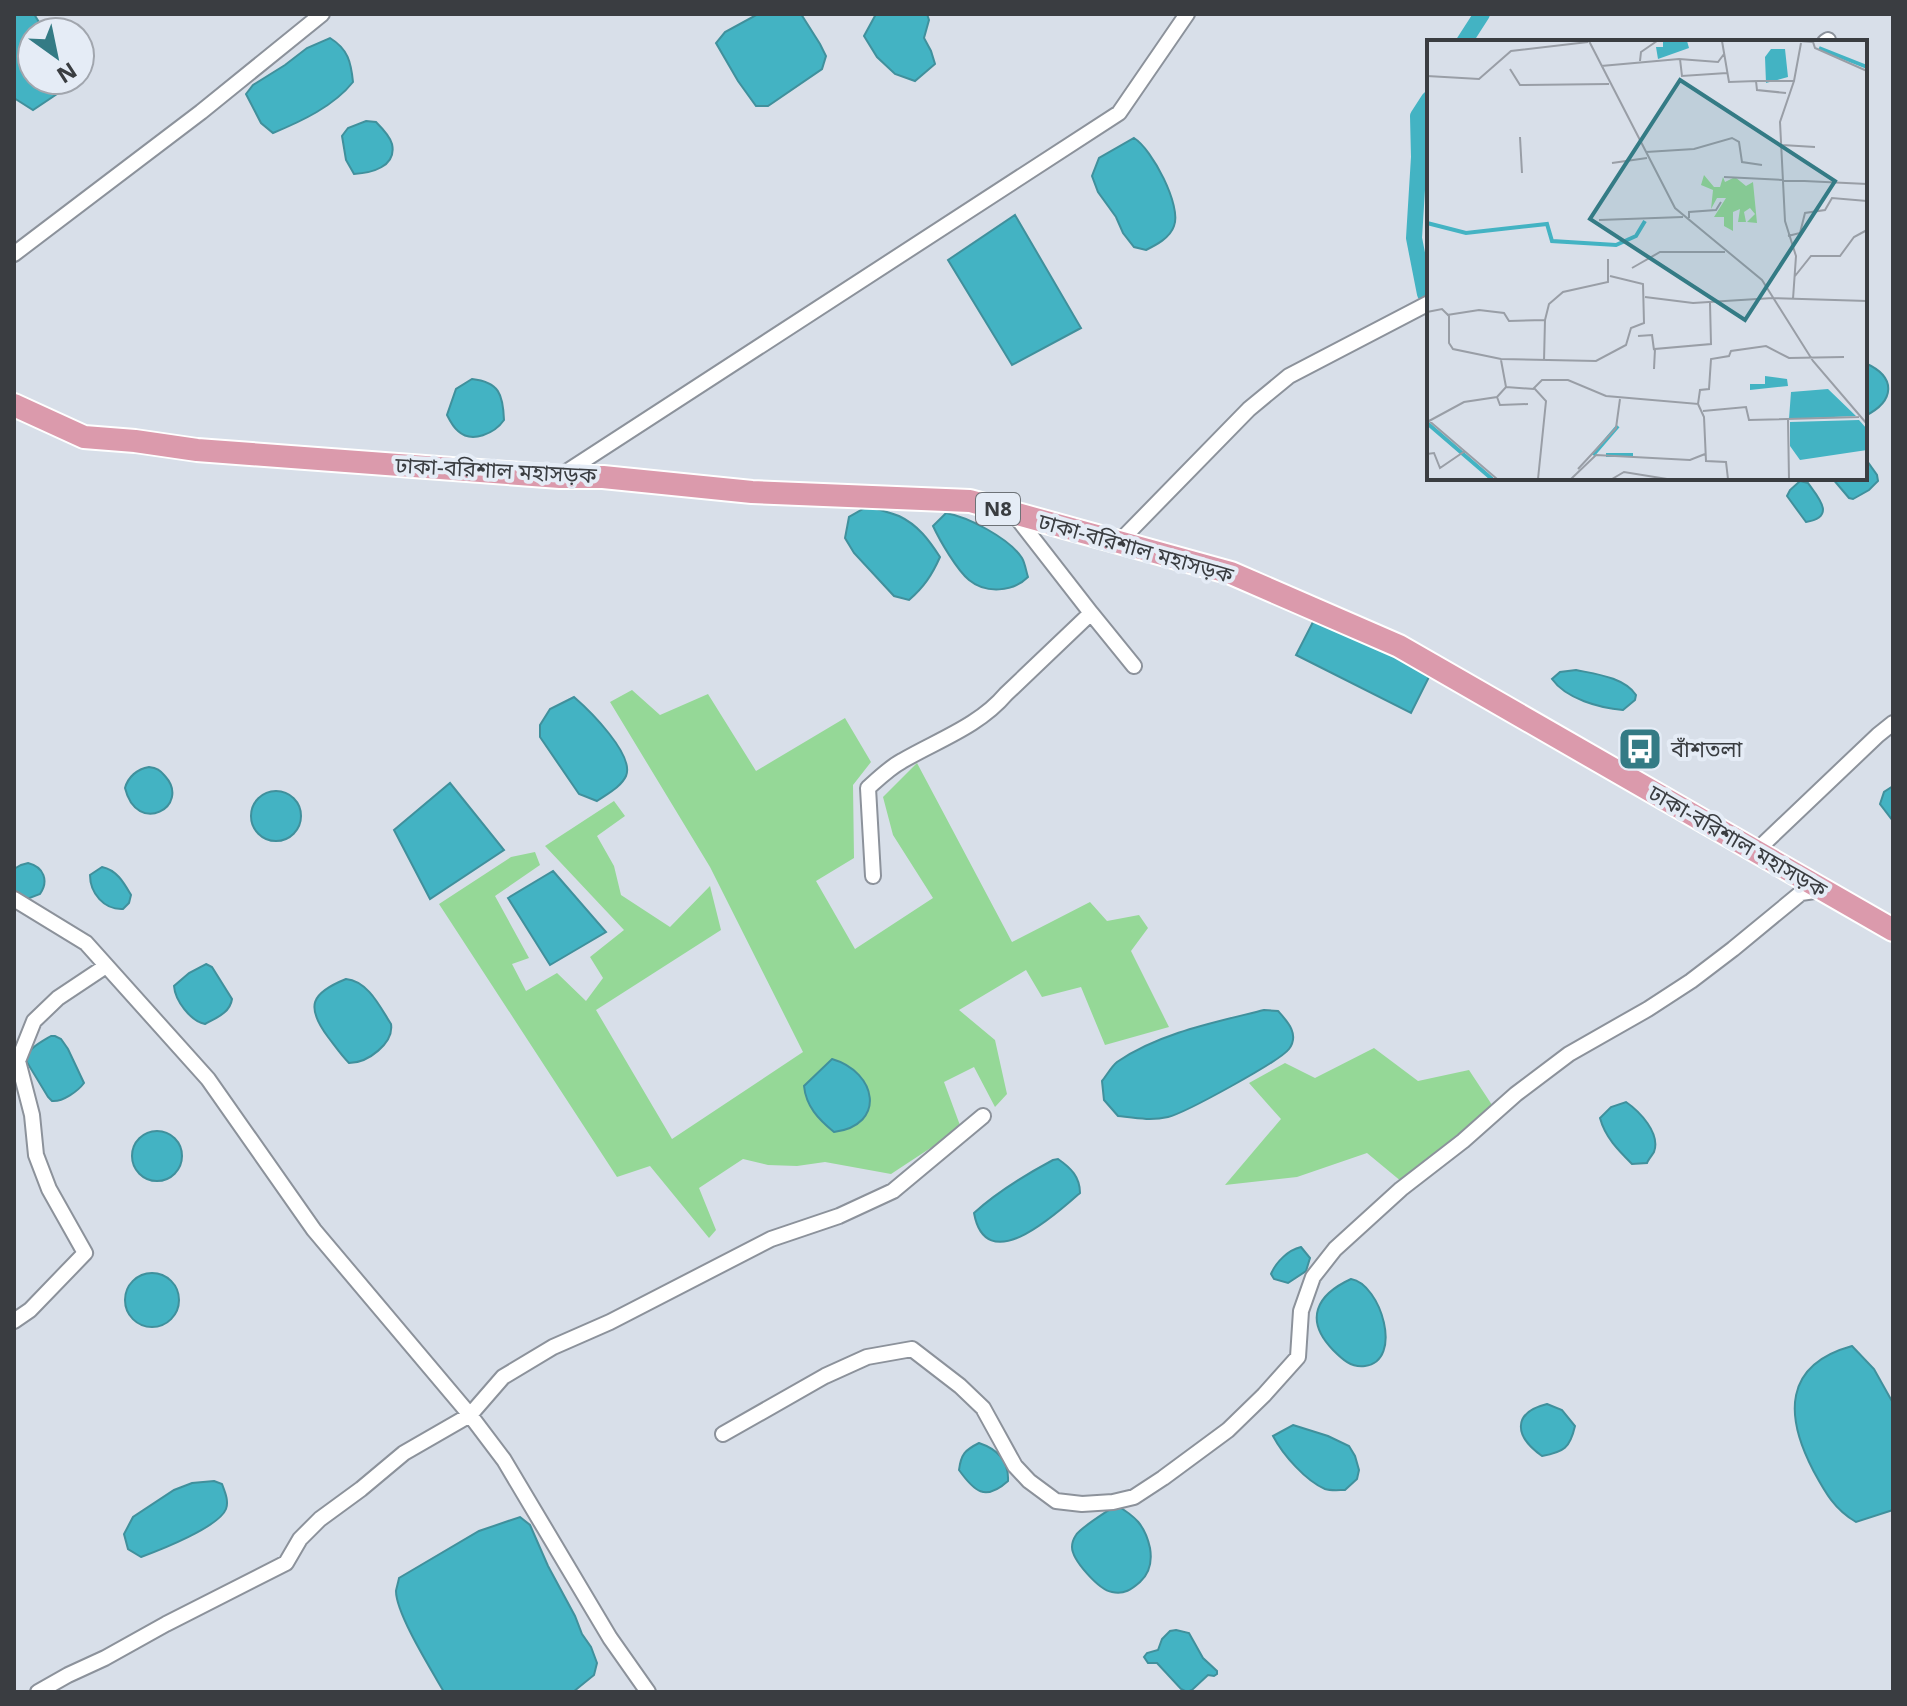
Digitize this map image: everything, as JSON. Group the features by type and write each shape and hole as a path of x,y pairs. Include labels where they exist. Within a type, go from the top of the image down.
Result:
{"highway":[{"name":"ঢাকা-বরিশাল মহাসড়ক","path":"14,405 84,437 197,450 560,477 603,477 752,492 970,501 1231,573 1399,646 1893,930"}],"street":[{"path":"14,254 201,112 322,14"},
{"path":"560,477 1119,113 1187,14"},
{"path":"1119,542 1249,409 1289,376 1427,304"},
{"path":"1007,511 1014,513 1134,666"},
{"path":"873,876 868,788 898,763 955,734 995,707 1091,613"},
{"path":"1755,852 1893,723"},
{"path":"723,1434 825,1376 867,1357 912,1349 983,1408 1015,1466 1056,1501 1082,1504 1134,1497 1228,1430 1298,1357 1301,1311 1313,1277 1335,1249 1401,1189 1569,1054 1691,981 1801,893 1821,890"},
{"path":"14,899 86,943 208,1079 314,1230 470,1415 504,1460 610,1638 648,1692"},
{"path":"14,1321 30,1310 85,1253 49,1189 36,1155 32,1115 18,1061 34,1021 58,998 106,966"},
{"path":"38,1692 286,1563 300,1539 320,1519 404,1453 470,1415 503,1377 553,1347 610,1322 771,1239 839,1216 893,1191 983,1116"}],"green space":[{"path":"632,690 660,715 708,694 756,771 845,718 871,762 853,785 854,858 816,881 855,949 933,898 893,835 883,797 917,763 1012,942 1090,902 1107,921 1139,915 1148,928 1131,951 1169,1027 1105,1045 1081,987 1042,997 1026,970 959,1010 995,1040 1007,1094 995,1107 974,1067 944,1082 961,1128 891,1174 825,1162 797,1166 768,1165 743,1159 699,1188 716,1230 709,1238 650,1166 617,1177 439,904 511,857 535,852 540,865 495,896 529,958 512,964 526,991 557,973 586,1001 603,978 590,957 624,930 545,846 614,801 625,816 597,836 614,866 621,895 670,927 710,886 721,930 596,1010 672,1139 803,1052 710,867 610,702"},
{"path":"1374,1048 1418,1081 1469,1070 1494,1108 1402,1182 1367,1153 1297,1177 1225,1185 1281,1119 1249,1083 1285,1063 1315,1078"}],"water":[{"path":"14,14 34,14 16,16 16,96 54,96 33,110 14,98"},
{"path":"758,14 801,14 826,56 822,69 768,106 756,106 716,43 725,32"},
{"path":"876,14 927,14 929,20 924,38 935,64 915,81 895,74 877,57 864,36"},
{"path":"330,38 348,57 353,82 327,106 273,133 261,123 246,94 253,85 307,48"},
{"path":"366,121 376,122 383,129 391,141 391,158 381,167 354,174 346,160 342,136 348,128"},
{"path":"1134,138 1157,165 1174,205 1174,226 1162,241 1146,250 1134,247 1123,233 1092,176 1099,158"},
{"path":"1015,215 1081,328 1012,365 948,260"},
{"path":"1867,364 1883,375 1887,382 1887,396 1867,415"},
{"path":"472,379 488,383 498,391 504,420 489,433 476,437 458,431 447,415 456,389"},
{"path":"1867,461 1878,481 1869,490 1853,499 1834,480 1867,480"},
{"path":"1800,481 1808,483 1823,511 1821,516 1806,522 1787,496"},
{"path":"868,506 899,516 912,524 940,557 927,580 909,600 894,596 854,553 845,538 849,517"},
{"path":"946,513 976,524 1008,543 1022,558 1028,577 1015,586 999,589 983,588 969,580 944,547 933,526"},
{"path":"1316,616 1431,673 1411,713 1296,655"},
{"path":"1576,670 1617,680 1631,689 1636,695 1635,700 1623,710 1594,705 1566,692 1552,679 1560,672"},
{"path":"574,697 609,734 627,767 621,784 597,801 579,794 540,737 540,725 550,709"},
{"path":"149,767 165,776 172,787 172,797 167,806 160,812 150,814 140,811 131,803 125,788 134,774"},
{"path":"450,783 504,850 430,899 394,830"},
{"path":"1893,786 1893,821 1880,804 1884,792"},
{"path":"276,791 294,798 301,816 294,834 276,841 258,834 251,816 258,798"},
{"path":"28,863 41,871 44,880 40,894 27,899 14,894 14,869"},
{"path":"102,867 116,874 131,895 123,909 104,903 92,888 90,875"},
{"path":"553,871 606,932 550,965 508,898"},
{"path":"206,964 212,967 232,999 225,1011 205,1024 184,1009 174,986"},
{"path":"346,979 361,984 367,990 391,1024 388,1038 378,1051 364,1060 349,1063 321,1026 314,1009 319,995"},
{"path":"1264,1010 1278,1011 1285,1019 1293,1033 1292,1043 1282,1055 1232,1086 1162,1118 1118,1116 1104,1100 1102,1081 1117,1062 1133,1052 1188,1030"},
{"path":"51,1036 61,1039 84,1083 70,1095 56,1101 48,1097 25,1059 32,1048"},
{"path":"832,1059 859,1075 870,1098 869,1109 862,1119 851,1127 834,1132 814,1112 804,1086"},
{"path":"1626,1102 1652,1130 1654,1152 1647,1163 1632,1164 1602,1125 1600,1118 1611,1107"},
{"path":"157,1131 175,1138 182,1156 175,1174 157,1181 139,1174 132,1156 139,1138"},
{"path":"1058,1159 1074,1173 1080,1193 1022,1236 992,1241 981,1232 974,1213 1012,1184"},
{"path":"1301,1247 1310,1258 1306,1271 1288,1283 1274,1279 1271,1274 1279,1261"},
{"path":"152,1273 171,1281 179,1300 171,1319 152,1327 133,1319 125,1300 133,1281"},
{"path":"1351,1279 1362,1284 1371,1294 1384,1322 1386,1338 1383,1351 1377,1361 1365,1366 1343,1360 1324,1339 1317,1319 1322,1301 1339,1285"},
{"path":"1852,1346 1874,1369 1893,1403 1893,1510 1856,1522 1836,1506 1817,1478 1804,1450 1795,1412 1796,1395 1802,1379 1813,1366 1829,1355"},
{"path":"1547,1404 1562,1410 1575,1426 1565,1448 1542,1456 1526,1441 1521,1426 1527,1413"},
{"path":"1293,1425 1349,1446 1359,1470 1357,1479 1345,1490 1325,1489 1310,1480 1289,1459 1273,1436"},
{"path":"979,1443 996,1452 1006,1467 1008,1481 993,1491 975,1488 959,1470 964,1453"},
{"path":"214,1481 222,1484 226,1496 226,1509 221,1516 188,1537 141,1557 128,1549 124,1534 133,1517 174,1490 192,1483"},
{"path":"1116,1505 1134,1517 1142,1527 1151,1553 1146,1575 1131,1589 1120,1593 1107,1590 1094,1580 1076,1559 1072,1547 1079,1532"},
{"path":"520,1517 530,1525 591,1647 597,1663 594,1675 573,1692 444,1692 402,1614 396,1591 399,1578 479,1531"},
{"path":"1170,1631 1189,1633 1203,1658 1217,1671 1217,1674 1208,1675 1187,1692 1157,1663 1148,1663 1144,1657 1158,1650 1162,1639"}],"waterway":[{"path":"1465,40 1482,14"},
{"path":"1425,294 1414,238 1418,116 1427,102"}],"place":[{"name":"বাঁশতলা","path":"1640,749"}]}
